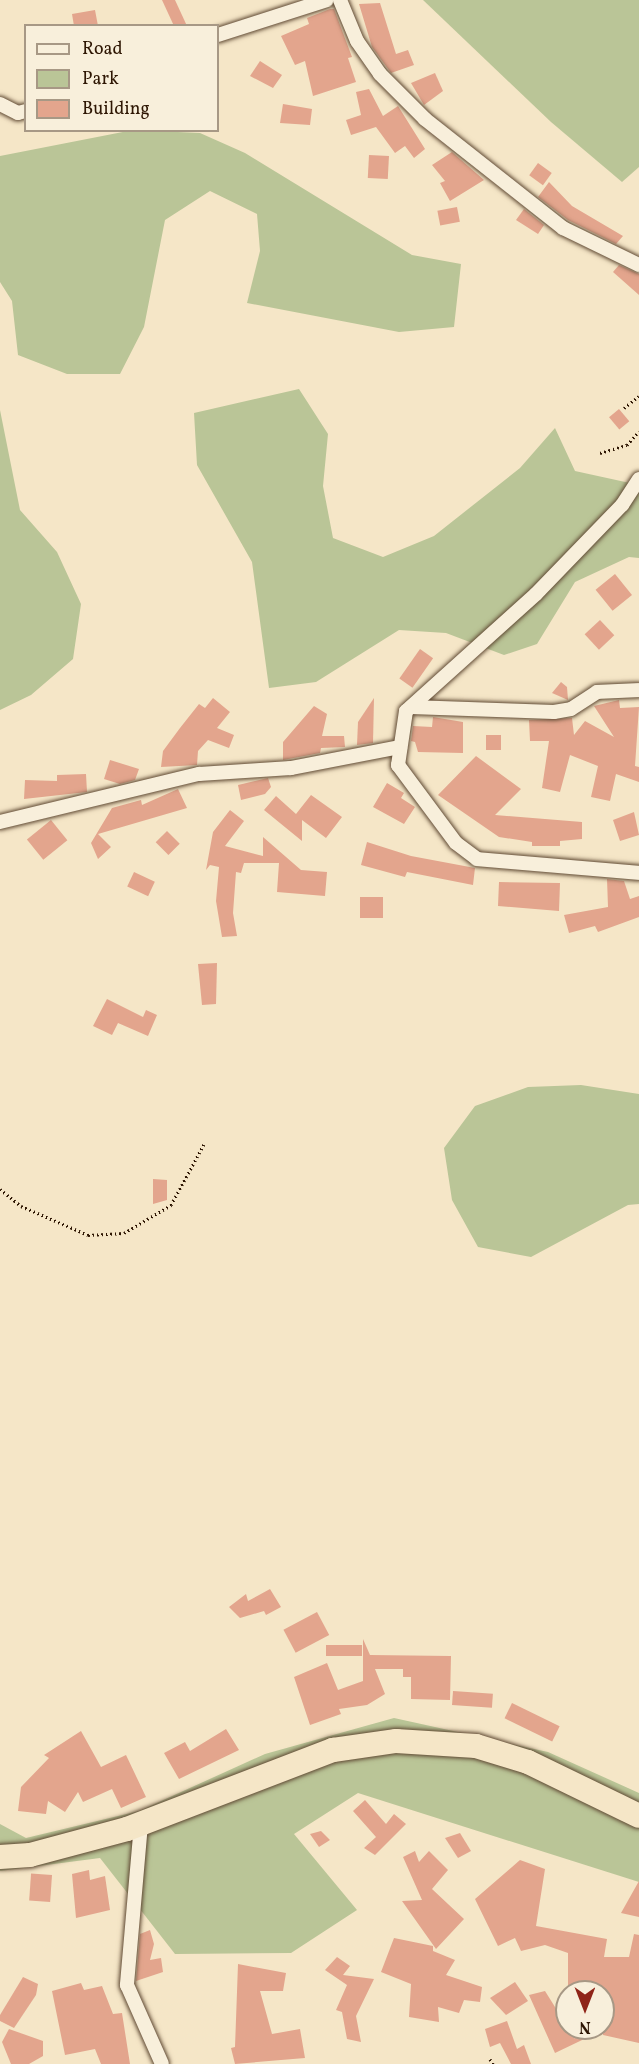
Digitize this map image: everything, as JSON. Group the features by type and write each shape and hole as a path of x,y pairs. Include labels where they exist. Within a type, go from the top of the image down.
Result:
{"highway":[{"path":"0,1857 30,1855 141,1824 333,1750 435,1740 476,1746 528,1761 639,1816"}],"street":[{"path":"219,35 327,0"},
{"path":"340,0 357,41 380,74 425,119 563,228 639,265"},
{"path":"0,104 18,113 24,112"},
{"path":"639,479 622,505 536,594 406,711 398,765 428,810 456,843 477,860 639,873"},
{"path":"411,707 554,712 571,709 597,692 639,690"},
{"path":"0,822 199,774 291,768 400,747"},
{"path":"141,1824 127,1985 162,2064"}],"path":[{"path":"624,408 639,396"},
{"path":"600,453 627,445 639,431"},
{"path":"0,1189 21,1206 88,1235 124,1233 171,1205 204,1144"},
{"path":"490,2059 493,2064"}],"green space":[{"path":"423,0 639,0 639,167 622,182 551,122"},
{"path":"123,132 200,133 245,153 412,255 461,264 454,327 399,332 247,303 260,251 257,214 210,191 165,220 144,327 120,374 67,374 18,355 12,301 0,282 0,156"},
{"path":"299,389 328,434 323,486 333,538 383,557 434,536 520,468 555,428 575,471 639,485 639,558 629,557 575,582 537,644 504,655 446,633 399,630 316,682 269,688 252,562 197,465 194,413"},
{"path":"0,410 20,510 57,552 81,604 73,659 31,695 0,710"},
{"path":"581,1085 639,1094 639,1204 628,1205 531,1257 478,1247 452,1200 444,1148 475,1106 528,1087"},
{"path":"394,1718 548,1752 639,1793 639,1882 358,1793 294,1834 357,1910 291,1953 175,1954 100,1858 0,1871 0,1824 26,1838 139,1811 265,1754"}],"building":[{"path":"162,0 175,0 186,24 173,24"},
{"path":"380,3 396,54 408,50 414,65 391,73 372,47 359,4"},
{"path":"334,9 352,57 348,58 356,82 313,96 305,61 295,65 281,36 309,24 307,18"},
{"path":"95,10 98,24 74,24 72,14"},
{"path":"260,61 282,75 273,88 250,76"},
{"path":"435,73 443,91 424,105 411,83"},
{"path":"369,89 383,116 398,106 425,149 414,158 405,146 395,153 376,127 351,135 346,120 361,115 356,92"},
{"path":"283,104 312,109 310,125 280,123"},
{"path":"452,152 484,180 450,201 440,183 445,181 432,165"},
{"path":"369,155 389,156 388,179 368,178"},
{"path":"538,163 552,173 543,185 529,175"},
{"path":"549,182 572,206 623,236 616,244 568,220 538,197"},
{"path":"457,207 460,222 440,226 437,211"},
{"path":"524,209 544,225 538,234 516,220"},
{"path":"619,265 639,274 639,295 613,272"},
{"path":"619,409 629,421 619,430 609,417"},
{"path":"615,574 632,595 613,611 596,590"},
{"path":"600,620 614,635 599,650 585,634"},
{"path":"420,649 433,658 412,688 399,678"},
{"path":"561,682 567,687 568,700 552,693"},
{"path":"213,698 230,712 217,728 234,735 229,748 208,740 198,751 197,765 161,767 163,751 180,728 199,704 205,708"},
{"path":"374,698 373,743 357,745 358,722"},
{"path":"619,700 620,708 639,707 635,766 639,767 639,782 616,774 610,801 591,797 598,766 570,755 560,792 542,788 549,741 530,741 529,720 572,718 574,735 585,721 614,737 594,706"},
{"path":"314,706 327,714 322,736 344,736 345,747 321,748 320,753 283,760 283,742"},
{"path":"433,717 463,722 463,753 418,752 415,742 411,741 413,726 432,727"},
{"path":"486,735 501,735 501,750 486,750"},
{"path":"476,756 521,789 495,815 582,822 582,839 560,841 560,846 532,846 532,842 499,837 438,795"},
{"path":"110,760 139,769 135,780 120,784 104,779"},
{"path":"86,774 87,792 24,799 25,780 57,781 57,775"},
{"path":"268,778 271,787 265,794 241,800 238,785"},
{"path":"387,783 404,793 401,798 415,807 404,824 373,807"},
{"path":"178,789 187,808 98,834 111,847 98,859 91,843 112,808 141,800 142,805"},
{"path":"311,795 342,817 326,838 302,820 302,841 264,810 276,796 296,814"},
{"path":"230,810 244,821 225,846 263,856 263,837 301,870 327,872 325,896 277,892 279,863 244,863 241,873 236,872 233,913 237,936 222,937 216,901 219,867 210,865 206,870 213,832"},
{"path":"634,812 639,835 620,841 613,820"},
{"path":"51,820 67,840 43,860 27,840"},
{"path":"167,831 180,844 168,855 156,842"},
{"path":"367,842 411,856 475,868 473,885 407,872 405,877 361,865"},
{"path":"134,872 155,882 148,896 127,887"},
{"path":"607,879 624,881 630,899 639,896 639,917 598,932 595,926 569,933 564,915 608,907"},
{"path":"499,882 560,883 559,911 498,906"},
{"path":"360,897 383,897 383,918 360,918"},
{"path":"217,963 216,1004 202,1005 198,964"},
{"path":"107,999 143,1017 146,1010 157,1015 148,1036 118,1023 112,1035 93,1026"},
{"path":"153,1179 167,1180 167,1200 153,1204"},
{"path":"270,1589 281,1607 266,1615 264,1611 240,1618 229,1607 246,1594 248,1601"},
{"path":"317,1612 329,1635 296,1653 283,1630"},
{"path":"363,1639 370,1655 451,1656 450,1700 411,1699 411,1677 403,1677 403,1669 375,1669 385,1694 367,1705 339,1709 341,1714 310,1725 294,1677 327,1663 338,1690 363,1681"},
{"path":"326,1645 362,1645 362,1656 326,1656"},
{"path":"453,1691 493,1694 492,1708 452,1705"},
{"path":"512,1703 560,1726 552,1742 505,1718"},
{"path":"226,1729 239,1750 179,1779 164,1753 185,1742 190,1751"},
{"path":"81,1731 101,1767 126,1755 146,1797 121,1808 112,1789 83,1802 78,1792 65,1812 48,1801 46,1814 18,1811 21,1787 49,1758 44,1755"},
{"path":"365,1800 386,1824 394,1814 406,1824 375,1855 364,1848 376,1837 353,1811"},
{"path":"321,1831 330,1840 319,1847 310,1834"},
{"path":"460,1833 471,1851 458,1858 445,1838"},
{"path":"415,1851 419,1862 429,1851 448,1870 432,1889 464,1919 436,1949 402,1901 422,1900 403,1857"},
{"path":"520,1860 545,1869 536,1926 607,1939 604,1957 629,1957 634,1934 639,1935 639,2043 615,2038 615,1980 568,1980 568,1953 545,1945 521,1951 515,1938 498,1946 475,1899"},
{"path":"89,1870 90,1880 105,1876 110,1910 76,1918 72,1874"},
{"path":"31,1874 52,1875 50,1902 29,1900"},
{"path":"639,1881 639,1917 621,1913"},
{"path":"150,1930 154,1944 150,1960 161,1958 163,1972 136,1981 140,1934"},
{"path":"394,1938 433,1946 433,1951 455,1960 446,1975 482,1987 480,2002 464,2000 459,2013 438,2007 439,2022 409,2017 411,1984 381,1972"},
{"path":"337,1957 350,1966 343,1975 374,1979 356,2016 361,2042 347,2039 342,2012 336,2010 347,1985 325,1970"},
{"path":"238,1964 286,1973 283,1991 260,1991 272,2034 300,2029 305,2058 235,2064 231,2048 235,2047"},
{"path":"23,1977 38,1984 36,1995 14,2028 0,2021 0,2015"},
{"path":"515,1982 528,2001 506,2015 490,1998"},
{"path":"81,1983 84,1990 102,1986 113,2014 122,2013 130,2064 101,2064 95,2049 65,2055 52,1991"},
{"path":"545,1991 555,2007 555,2040 582,2040 555,2053 529,1995"},
{"path":"507,2021 517,2049 524,2045 531,2064 511,2064 500,2043 490,2047 485,2029"},
{"path":"9,2029 43,2041 43,2056 29,2064 11,2064 2,2042"}]}
